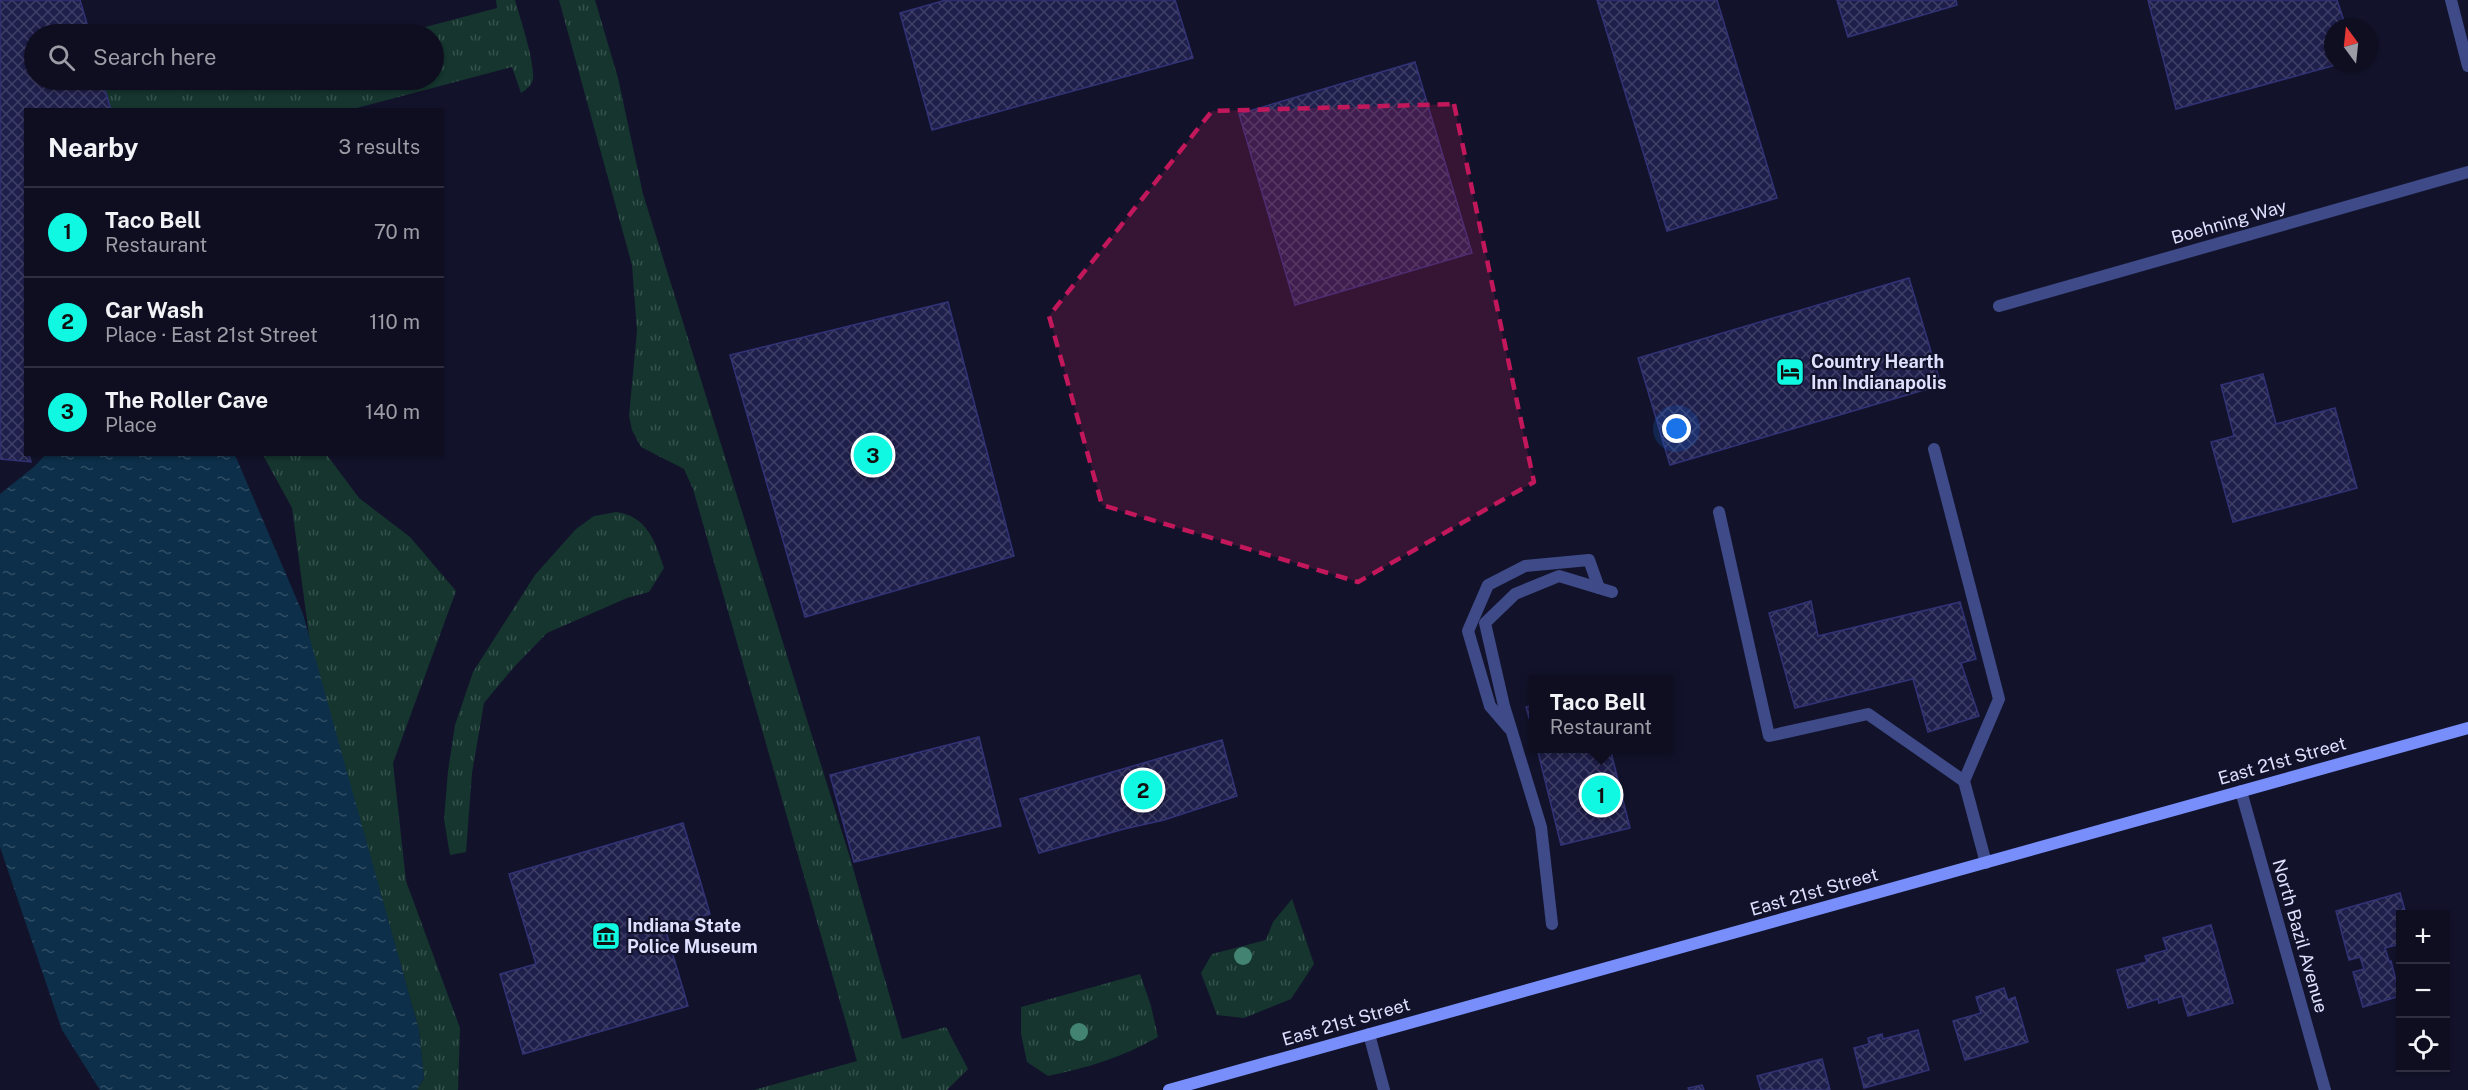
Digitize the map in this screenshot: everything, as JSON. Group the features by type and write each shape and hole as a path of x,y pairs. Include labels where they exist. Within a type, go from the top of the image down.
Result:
{"main road":[{"name":"East 21st Street","path":"1169,1090 2468,728"}],"street":[{"path":"2451,0 2468,66"},
{"name":"Boehning Way","path":"1999,306 2468,172"},
{"path":"1934,449 1999,699 1964,781 1986,862"},
{"path":"1719,512 1769,736 1868,714 1964,781"},
{"path":"1512,732 1490,706 1468,632 1488,585 1526,566 1589,560 1606,590 1558,576 1515,594 1485,623 1512,732 1541,827 1552,924"},
{"name":"North Bazil Avenue","path":"2241,791 2325,1090"},
{"path":"1369,1034 1384,1090"}],"highlighted area":[{"path":"1454,104 1534,482 1358,582 1102,505 1049,316 1212,111"}],"green space":[{"path":"496,0 515,0 532,62 533,79 531,83 521,93 512,67 444,85 444,24 437,24 497,8"},
{"path":"559,0 595,0 618,78 643,194 851,861 902,1039 946,1027 968,1069 947,1090 754,1090 857,1061 693,489 684,469 641,447 632,430 629,416 637,331 632,265"},
{"path":"105,90 425,90 357,108 110,108"},
{"path":"264,456 328,456 359,498 410,537 456,591 393,763 406,881 460,1028 458,1090 417,1090 424,1078 419,1030 310,643 292,508"},
{"path":"616,512 627,514 648,531 664,568 649,592 627,598 547,633 484,703 472,773 466,852 450,855 444,819 448,771 455,725 473,672 535,575 576,529 594,516"},
{"path":"1292,899 1314,964 1291,999 1244,1018 1217,1015 1201,973 1212,954 1266,940 1273,922"},
{"path":"1140,974 1158,1037 1104,1061 1048,1076 1027,1062 1021,1034 1021,1007"}],"water":[{"path":"44,456 235,456 303,614 419,1030 424,1078 417,1090 100,1090 62,1030 0,847 0,494"}],"building":[{"path":"0,0 80,0 87,24 24,24 24,90 105,90 110,108 24,108 24,456 30,456 31,462 0,459"},
{"path":"946,0 1175,0 1193,58 932,130 900,13"},
{"path":"1597,0 1717,0 1777,198 1667,231"},
{"path":"1837,0 1956,0 1957,5 1848,37"},
{"path":"2148,0 2337,0 2343,18 2324,18 2324,68 2176,109"},
{"path":"1415,62 1472,253 1295,305 1239,114"},
{"name":"Country Hearth Inn Indianapolis","path":"1909,278 1941,385 1670,465 1638,358"},
{"path":"948,302 1014,556 805,617 730,355"},
{"path":"2263,374 2276,424 2335,408 2357,488 2233,522 2211,442 2234,436 2221,385"},
{"path":"1811,601 1818,636 1960,602 1976,659 1961,663 1979,716 1928,732 1913,679 1795,708 1769,613"},
{"path":"979,737 1001,826 854,862 830,775"},
{"path":"1222,740 1237,796 1164,820 1039,853 1020,799"},
{"path":"1538,753 1611,753 1630,828 1561,845"},
{"path":"683,823 710,914 665,928 688,1006 523,1054 500,974 536,964 509,874"},
{"path":"2400,893 2405,910 2396,910 2396,945 2385,948 2396,980 2396,997 2363,1007 2353,972 2364,969 2360,957 2349,960 2336,911"},
{"path":"2211,925 2233,1003 2188,1016 2182,996 2159,1003 2158,999 2128,1008 2117,970 2147,962 2145,956 2167,950 2163,938"},
{"path":"2004,988 2008,1000 2015,997 2028,1042 1965,1060 1953,1021 1981,1013 1976,997"},
{"path":"1918,1030 1929,1070 1864,1088 1854,1048 1869,1044 1868,1038 1882,1034 1883,1039"},
{"path":"1822,1059 1830,1090 1761,1090 1757,1076"},
{"path":"1702,1085 1704,1090 1689,1090 1688,1088"}],"place":[{"name":"Country Hearth Inn Indianapolis","path":"1790,372"},
{"name":"The Roller Cave","path":"873,455"},
{"name":"Car Wash","path":"1143,790"},
{"name":"Taco Bell","path":"1601,795"},
{"name":"Indiana State Police Museum","path":"606,936"}]}
